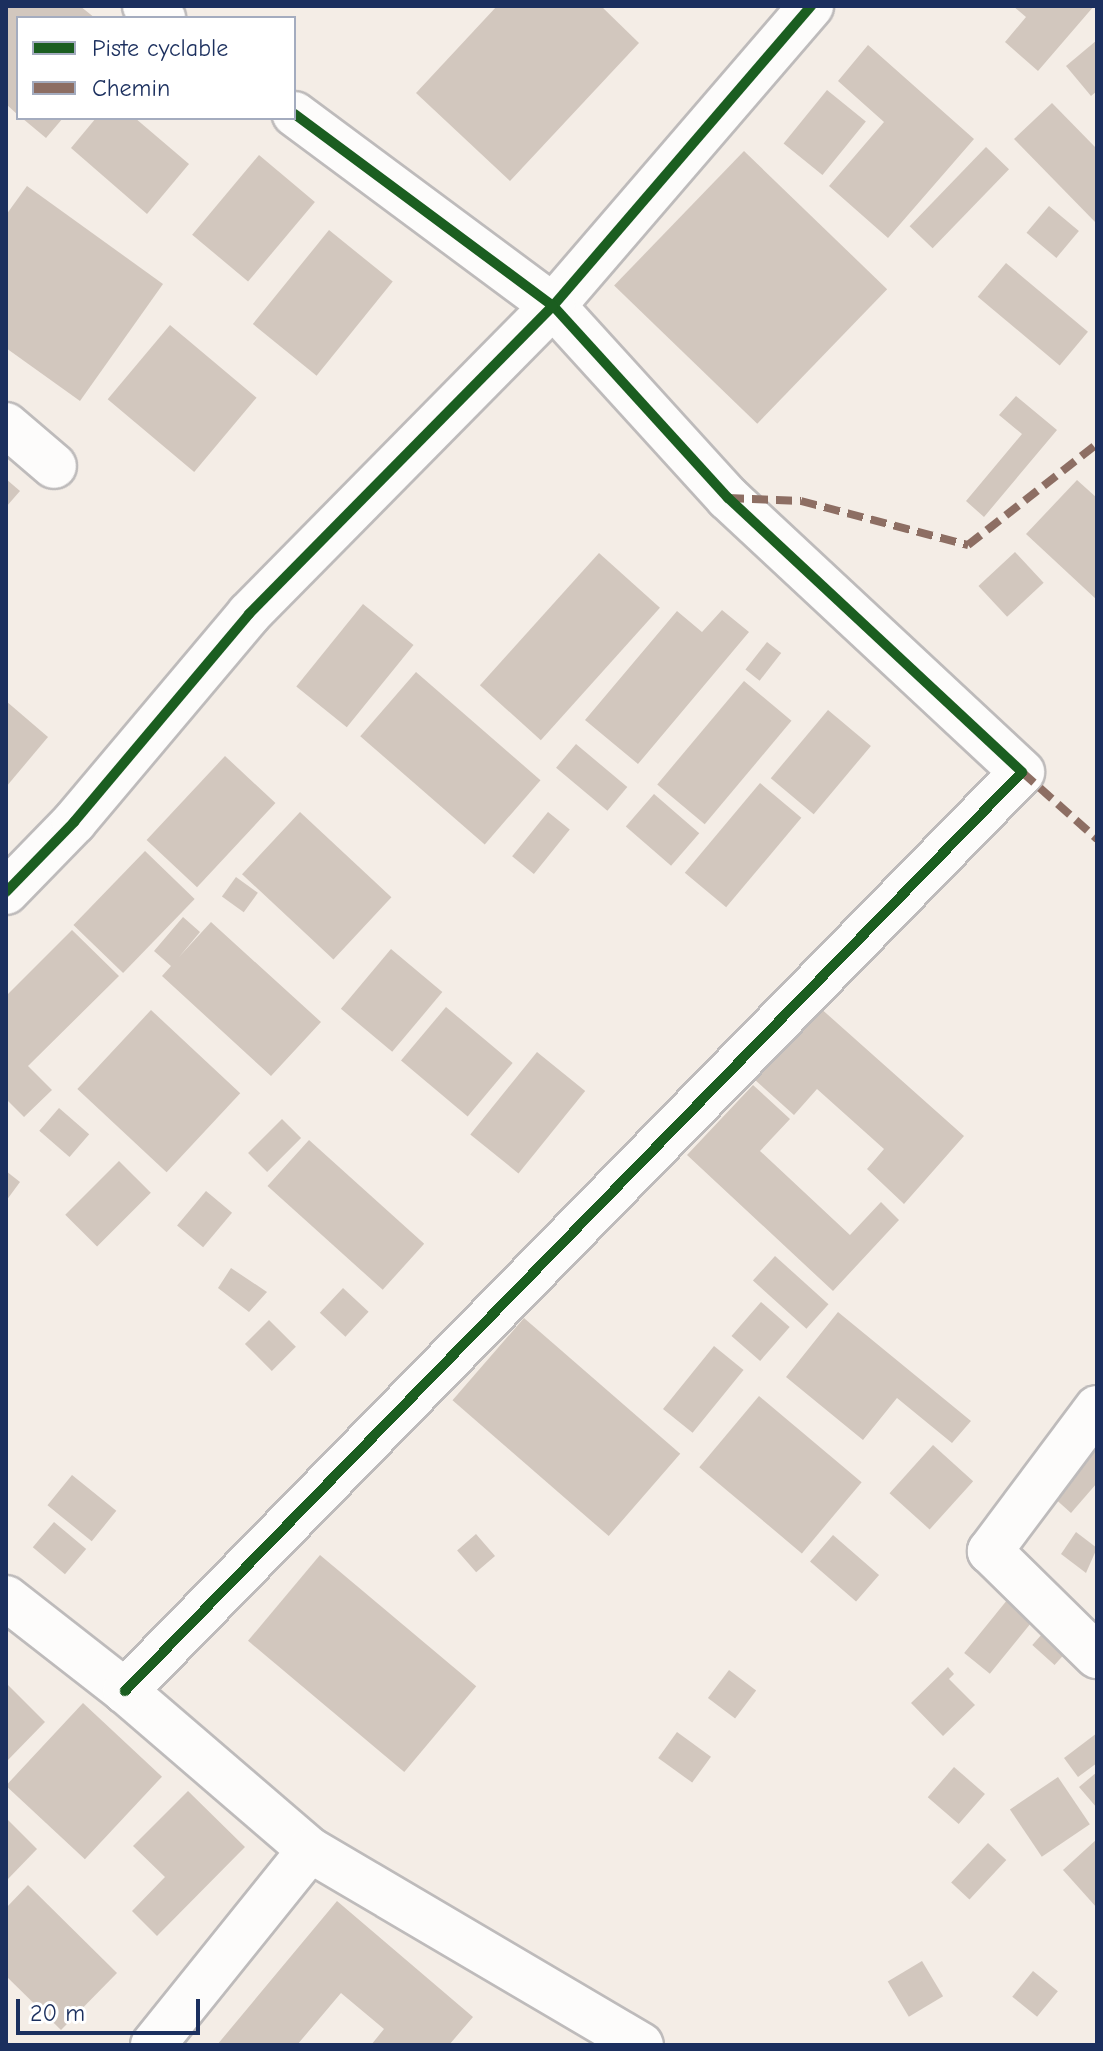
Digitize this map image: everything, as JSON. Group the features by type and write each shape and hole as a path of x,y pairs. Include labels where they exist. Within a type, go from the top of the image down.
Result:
{"street":[{"path":"6,892 74,822 249,614 553,306 811,6"},
{"path":"125,1691 1022,772 728,498 553,306 296,115"},
{"path":"6,425 54,466"},
{"path":"1097,1408 990,1551 1097,1656"},
{"path":"6,1598 125,1691 310,1850 641,2045"},
{"path":"153,2045 310,1850"}],"building":[{"path":"6,6 80,6 92,16 16,16 16,113 6,104"},
{"path":"497,6 601,6 639,43 510,181 416,93"},
{"path":"1013,6 1094,6 1038,71 1005,42 1026,17"},
{"path":"1097,40 1097,91 1091,96 1066,66"},
{"path":"868,45 974,139 888,238 829,186 884,122 838,81"},
{"path":"827,90 866,121 822,175 784,144"},
{"path":"1052,103 1097,149 1097,224 1014,139"},
{"path":"24,120 61,120 46,138"},
{"path":"94,120 137,120 189,164 147,214 71,148"},
{"path":"986,147 1009,169 933,248 910,226"},
{"path":"744,151 887,289 757,424 614,286"},
{"path":"259,155 315,202 248,282 192,235"},
{"path":"27,186 163,284 80,401 6,348 6,215"},
{"path":"1049,206 1079,231 1056,258 1027,233"},
{"path":"329,230 393,282 317,376 253,324"},
{"path":"1006,263 1088,332 1060,365 978,297"},
{"path":"170,325 257,398 194,472 108,399"},
{"path":"1016,396 1057,430 984,517 966,501 1022,434 999,415"},
{"path":"6,479 20,491 6,507"},
{"path":"1077,480 1097,498 1097,600 1026,534"},
{"path":"1015,552 1044,583 1007,617 978,586"},
{"path":"599,553 660,608 541,740 480,685"},
{"path":"363,604 414,645 347,727 296,686"},
{"path":"722,610 749,632 638,764 585,720 677,611 702,632"},
{"path":"767,642 781,653 760,681 745,670"},
{"path":"416,672 541,780 485,844 360,736"},
{"path":"744,681 791,721 705,824 657,784"},
{"path":"6,701 48,737 6,787"},
{"path":"828,710 871,746 814,814 771,778"},
{"path":"576,744 627,787 607,811 556,768"},
{"path":"225,756 275,803 197,887 147,840"},
{"path":"760,783 801,818 726,907 685,873"},
{"path":"654,794 699,833 671,866 626,826"},
{"path":"300,812 391,897 333,959 242,874"},
{"path":"548,812 570,830 534,874 512,856"},
{"path":"145,851 195,899 123,973 73,925"},
{"path":"236,877 258,893 244,912 222,896"},
{"path":"183,917 200,932 179,957 211,922 321,1022 271,1076 162,976 171,966 154,951"},
{"path":"72,930 119,976 28,1066 52,1090 24,1117 6,1099 6,996"},
{"path":"391,949 442,992 392,1052 341,1009"},
{"path":"818,1006 964,1136 904,1204 867,1169 884,1149 817,1089 794,1115 754,1079"},
{"path":"446,1007 513,1063 468,1117 401,1061"},
{"path":"151,1010 240,1093 167,1172 77,1089"},
{"path":"537,1052 585,1091 518,1173 470,1134"},
{"path":"753,1085 790,1119 760,1151 850,1235 881,1202 899,1220 833,1291 687,1155"},
{"path":"59,1108 89,1134 70,1157 39,1131"},
{"path":"282,1119 301,1138 267,1172 248,1153"},
{"path":"309,1140 424,1244 383,1290 268,1186"},
{"path":"119,1161 151,1193 97,1247 65,1215"},
{"path":"6,1171 20,1182 6,1201"},
{"path":"206,1191 232,1213 203,1247 177,1225"},
{"path":"775,1256 829,1304 806,1329 753,1281"},
{"path":"231,1268 267,1292 249,1312 218,1288"},
{"path":"343,1288 369,1312 345,1337 320,1313"},
{"path":"761,1302 790,1327 760,1361 731,1336"},
{"path":"838,1312 971,1421 952,1443 897,1398 863,1440 786,1377"},
{"path":"524,1318 680,1454 609,1536 452,1400"},
{"path":"269,1320 296,1347 272,1371 245,1344"},
{"path":"714,1346 744,1370 693,1433 663,1409"},
{"path":"759,1396 862,1482 802,1553 699,1467"},
{"path":"1083,1439 1097,1451 1097,1483 1071,1513 1042,1487"},
{"path":"933,1445 973,1481 930,1529 890,1493"},
{"path":"72,1475 116,1511 92,1541 47,1505"},
{"path":"54,1522 86,1549 65,1574 33,1547"},
{"path":"1076,1532 1097,1548 1086,1573 1061,1554"},
{"path":"476,1534 495,1556 476,1572 457,1550"},
{"path":"833,1535 879,1575 856,1601 810,1561"},
{"path":"320,1555 476,1686 404,1772 248,1641"},
{"path":"1012,1594 1038,1615 990,1674 964,1653"},
{"path":"1043,1633 1065,1653 1055,1665 1032,1645"},
{"path":"948,1667 954,1674 949,1679 975,1705 943,1736 911,1703"},
{"path":"729,1670 756,1690 735,1718 708,1698"},
{"path":"6,1683 45,1722 6,1762"},
{"path":"83,1703 162,1777 85,1859 6,1786"},
{"path":"677,1732 711,1757 692,1783 658,1758"},
{"path":"1097,1733 1097,1763 1078,1777 1064,1758"},
{"path":"954,1767 985,1794 959,1824 928,1797"},
{"path":"1097,1772 1097,1808 1079,1787"},
{"path":"1058,1777 1090,1824 1042,1857 1010,1809"},
{"path":"188,1791 245,1847 157,1936 132,1911 165,1877 133,1846"},
{"path":"6,1818 37,1849 6,1881"},
{"path":"1097,1839 1097,1908 1063,1870"},
{"path":"988,1843 1006,1860 969,1900 951,1882"},
{"path":"28,1885 117,1973 61,2030 6,1976 6,1908"},
{"path":"337,1901 473,2017 449,2045 371,2045 384,2029 341,1993 297,2045 217,2045"},
{"path":"922,1961 943,1996 909,2017 888,1982"},
{"path":"1033,1971 1058,1991 1037,2017 1012,1997"}],"marked path":[{"path":"728,498 801,501 968,545 1097,444"},
{"path":"1022,772 1097,839"}],"cycle path":[{"path":"6,892 74,822 249,614 553,306 811,6"},
{"path":"125,1691 1022,772 728,498 553,306 296,115"}]}
